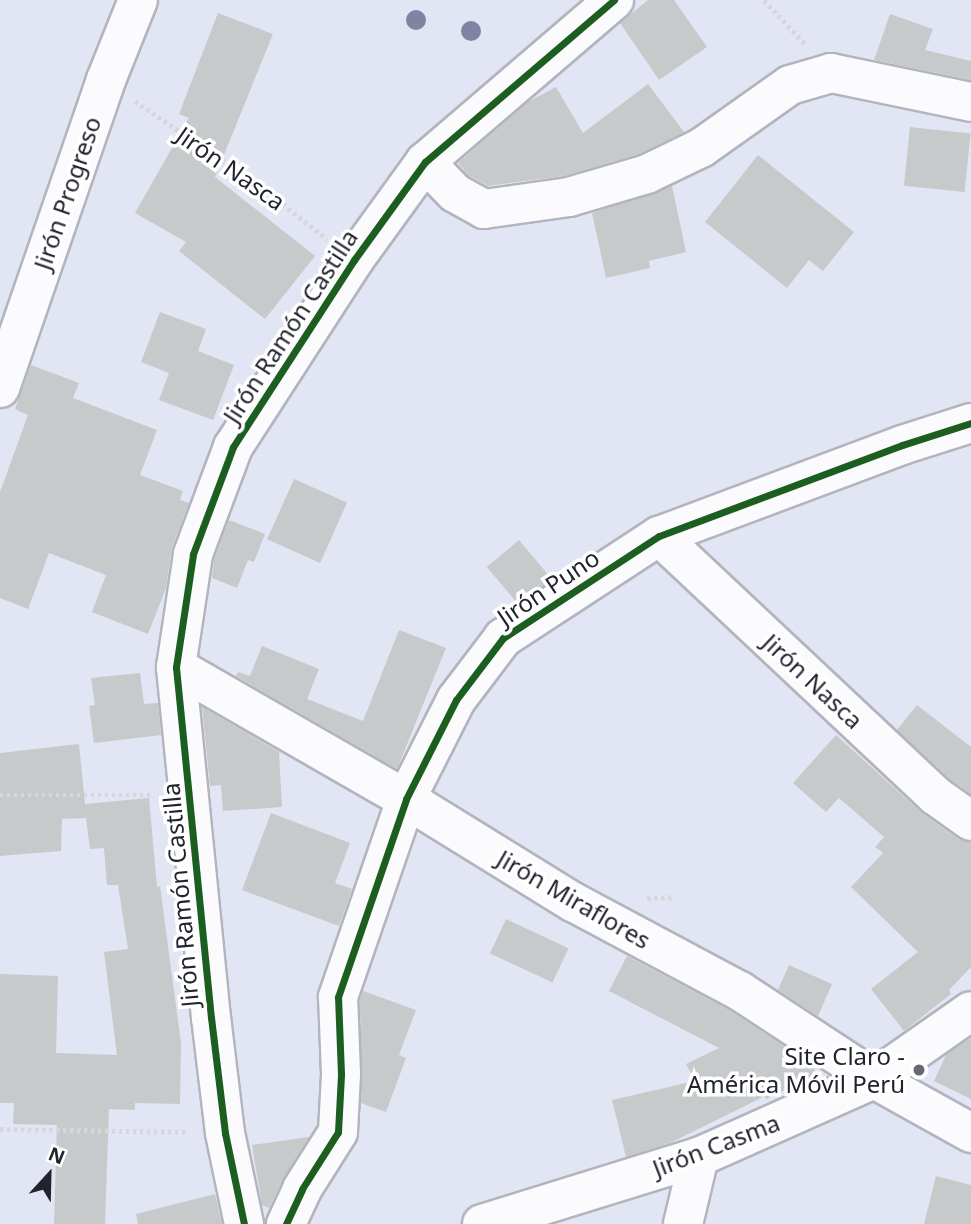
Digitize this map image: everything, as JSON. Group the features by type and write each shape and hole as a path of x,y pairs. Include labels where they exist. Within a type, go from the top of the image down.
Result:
{"street":[{"name":"Jirón Progreso","path":"0,388 106,80 138,0"},
{"name":"Jirón Ramón Castilla","path":"244,1224 225,1133 176,667 193,554 233,447 354,260 425,162 614,0"},
{"path":"425,162 455,193 484,209 569,197 647,174 701,148 790,85 831,73 971,102"},
{"name":"Jirón Puno","path":"286,1224 302,1189 338,1132 341,1074 338,997 406,799 456,700 503,638 659,536 902,444 971,423"},
{"name":"Jirón Nasca","path":"659,536 936,796 971,821"},
{"name":"Jirón Miraflores","path":"176,667 406,799 573,902 740,991 874,1079 971,1133"},
{"name":"Jirón Casma","path":"482,1224 699,1157 874,1079 971,1011"},
{"path":"683,1224 699,1157"}],"path":[{"path":"764,0 831,73"},
{"path":"0,794 190,794"},
{"path":"0,1129 225,1133"}],"building":[{"path":"648,0 674,0 707,47 659,80 620,23"},
{"path":"218,13 273,34 215,177 315,256 265,319 179,251 186,242 135,213 189,118 179,114"},
{"path":"890,14 933,29 925,50 971,61 971,80 874,60"},
{"path":"648,84 684,132 639,154 564,176 488,186 468,175 458,163 528,102 556,87 583,133"},
{"path":"910,127 971,133 964,192 904,186"},
{"path":"758,155 854,232 823,271 809,260 787,288 705,222"},
{"path":"672,186 686,252 649,261 650,268 606,278 592,213"},
{"path":"160,312 206,329 198,351 234,365 213,420 159,400 169,373 141,362"},
{"path":"31,365 79,383 73,398 157,430 140,475 183,491 180,500 189,503 172,547 166,588 148,634 92,612 106,575 49,553 28,609 0,598 0,492 28,415 15,409"},
{"path":"294,479 347,503 320,563 267,539"},
{"path":"229,520 265,534 254,562 248,560 237,588 212,578 214,560"},
{"path":"519,540 552,580 520,607 487,567"},
{"path":"399,630 446,648 397,769 236,676 238,672 250,676 262,646 319,669 307,699 363,721"},
{"path":"140,673 144,704 158,703 161,735 94,743 89,706 95,705 91,678"},
{"path":"917,705 971,747 971,794 950,779 897,730"},
{"path":"202,707 279,752 282,807 223,811 221,785 210,786"},
{"path":"836,735 923,814 958,839 971,843 971,967 949,990 951,994 904,1031 871,989 918,952 851,887 883,853 875,847 884,837 839,798 826,812 793,783"},
{"path":"79,744 85,804 149,798 157,887 160,886 181,1043 180,1104 135,1103 135,1110 109,1109 105,1224 54,1224 57,1125 13,1124 14,1103 0,1103 0,974 58,976 56,1053 117,1055 104,952 128,949 118,885 107,885 104,848 90,849 86,818 62,819 61,851 0,856 0,753"},
{"path":"271,813 350,843 335,883 352,889 339,926 242,890"},
{"path":"506,919 569,948 552,983 490,953"},
{"path":"627,956 729,1010 812,1065 817,1075 766,1099 765,1096 670,1143 626,1157 612,1100 695,1081 686,1064 719,1048 609,991"},
{"path":"789,965 832,984 818,1016 778,990"},
{"path":"363,991 416,1010 399,1055 406,1058 386,1112 361,1103 360,1000"},
{"path":"971,1038 971,1099 934,1081 946,1055"},
{"path":"309,1137 284,1177 269,1208 262,1205 252,1145"},
{"path":"936,1176 971,1185 971,1224 924,1224"},
{"path":"215,1194 222,1224 138,1224 136,1214"}],"cycle path":[{"path":"244,1224 225,1133 176,667 193,554 233,447 354,260 425,162 614,0"},
{"path":"286,1224 302,1189 338,1132 341,1074 338,997 406,799 456,700 503,638 659,536 902,445 971,423"}],"place":[{"name":"Site Claro - América Móvil Perú","path":"919,1070"}]}
